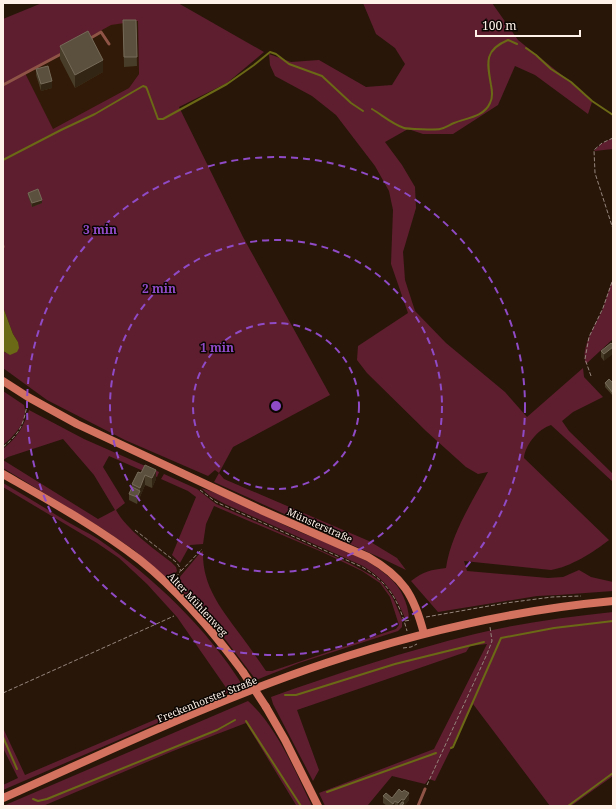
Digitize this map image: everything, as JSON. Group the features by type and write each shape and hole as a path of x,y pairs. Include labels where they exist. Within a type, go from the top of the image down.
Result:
{"main road":[{"name":"Münsterstraße","path":"3,381 28,397 77,424 261,510 374,560 391,572 408,592 415,604 424,634"},
{"name":"Alter Mühlenweg","path":"3,474 101,532 140,561 168,586 210,630 243,672 266,707 285,740 318,806"},
{"path":"424,634 489,618 561,606 613,601"},
{"name":"Freckenhorster Straße","path":"3,798 246,693 326,663 424,634"}],"lane":[{"path":"88,40 102,32 109,44"},
{"path":"3,85 67,51"},
{"path":"418,806 425,789"}],"path":[{"path":"613,138 602,143 594,150 594,173 613,229"},
{"path":"591,376 585,359 589,337 603,308 613,279"},
{"path":"3,447 20,429 24,422 28,405"},
{"path":"196,487 216,502 362,567 372,573 382,581 393,596 404,621 411,648"},
{"path":"135,530 176,562 181,568 181,571"},
{"path":"168,586 202,549"},
{"path":"404,621 506,603 552,597 583,596"},
{"path":"3,693 174,616"},
{"path":"425,789 492,641 489,618"}],"shaded area":[{"path":"42,3 178,3 264,52 227,83 179,107 243,237 330,395 233,447 219,473 215,470 208,476 125,440 47,400 3,368 3,351 6,353 18,342 13,334 3,307 3,19","holes":["138,21 139,74 129,88 53,129 25,73 111,25"]},
{"path":"363,3 492,3 518,40 578,88 592,102 588,114 535,75 515,66 498,105 453,134 423,134 408,129 385,142 402,165 415,187 416,208 403,252 405,280 415,311 446,343 505,392 527,417 583,368 584,377 603,397 573,412 562,421 569,431 613,474 613,482 551,425 541,430 533,438 527,448 524,458 609,540 582,558 566,566 551,570 464,561 467,571 548,578 563,577 579,570 591,577 613,582 613,591 537,596 438,612 411,581 420,575 436,569 446,568 452,543 457,531 488,472 478,474 466,467 426,431 367,373 357,360 358,346 408,313 391,264 393,210 389,191 375,166 336,115 312,96 275,76 270,65 269,54 291,62 319,60 366,87 392,85 405,64 395,48 376,34"},
{"path":"138,21 139,74 129,88 53,130 25,73 111,24"},
{"path":"613,138 613,149 594,151 601,144"},
{"path":"613,278 613,339 586,364 585,351 587,344 592,330 602,311"},
{"path":"3,307 13,334 18,342 19,348 17,352 10,355 3,351"},
{"path":"3,391 24,405 25,411 20,428 3,445"},
{"path":"29,410 84,439 159,472 157,477 109,456 103,467 125,503 116,510 126,524 171,562 176,567 177,571 171,578 165,577 134,550 100,527 3,468 3,449 12,441 19,431","holes":["63,439 94,475 115,510 98,519 3,460"]},
{"path":"219,473 224,479 369,541 397,558 406,570 381,558 214,482"},
{"path":"164,474 197,489 216,504 349,563 373,576 382,583 393,598 402,619 402,627 398,631 299,663 256,680 215,626 177,586 176,583 179,578 203,551 203,563 209,585 219,605 266,671 272,671 396,629 399,625 390,597 380,583 362,571 322,552 214,506 206,524 203,544 190,545 180,563 172,555 196,497 188,491 161,479"},
{"path":"3,483 98,539 139,570 178,605 196,624 229,665 243,686 3,790 3,785 18,778 3,748 3,728 25,775 227,689 177,617 147,584 119,558 97,543 3,487"},
{"path":"201,488 237,502 295,530 345,550 369,562 390,578 401,591 409,618 405,618 389,588 384,582 363,566 225,504 210,496"},
{"path":"613,612 613,776 571,806 550,806 473,704 435,781 429,779 425,784 392,776 368,805 369,806 325,806 319,793 434,749 487,644 470,646 466,652 297,710 319,770 313,781 273,704 271,697 372,663 475,634 544,621"},
{"path":"248,701 268,723 277,736 312,806 293,806 296,805 246,723 173,751 43,806 3,806"}],"building":[{"path":"123,20 136,20 137,57 124,57"},
{"path":"88,31 103,60 75,75 60,46"},
{"path":"48,66 52,81 41,84 36,69"},
{"path":"38,189 42,200 32,203 28,193"},
{"path":"611,343 613,347 604,354 601,351"},
{"path":"609,379 613,383 613,393 605,383"},
{"path":"145,465 156,470 152,478 145,475 140,488 132,484 138,472 141,473"},
{"path":"132,487 140,491 137,497 129,494"},
{"path":"399,789 402,792 404,790 409,793 404,800 402,799 398,803 395,801 393,804 383,796 386,793 392,798"}],"waterway":[{"path":"372,109 395,124 410,129 440,129 479,114 487,108 492,99 488,63 491,53 500,44 508,40 517,44"},
{"path":"526,48 551,69 571,82 592,101 613,115"},
{"path":"3,160 95,114 143,86 147,89 158,119 163,119 227,84 270,52 276,54 289,64 322,76 351,103 363,111"},
{"path":"451,748 453,747 501,638 554,628 613,621"},
{"path":"285,695 296,695 395,664 484,642"},
{"path":"33,799 38,801 47,799 217,730 235,720"},
{"path":"246,721 301,806"},
{"path":"3,737 17,769"},
{"path":"327,792 436,753"},
{"path":"568,806 613,773"}]}
